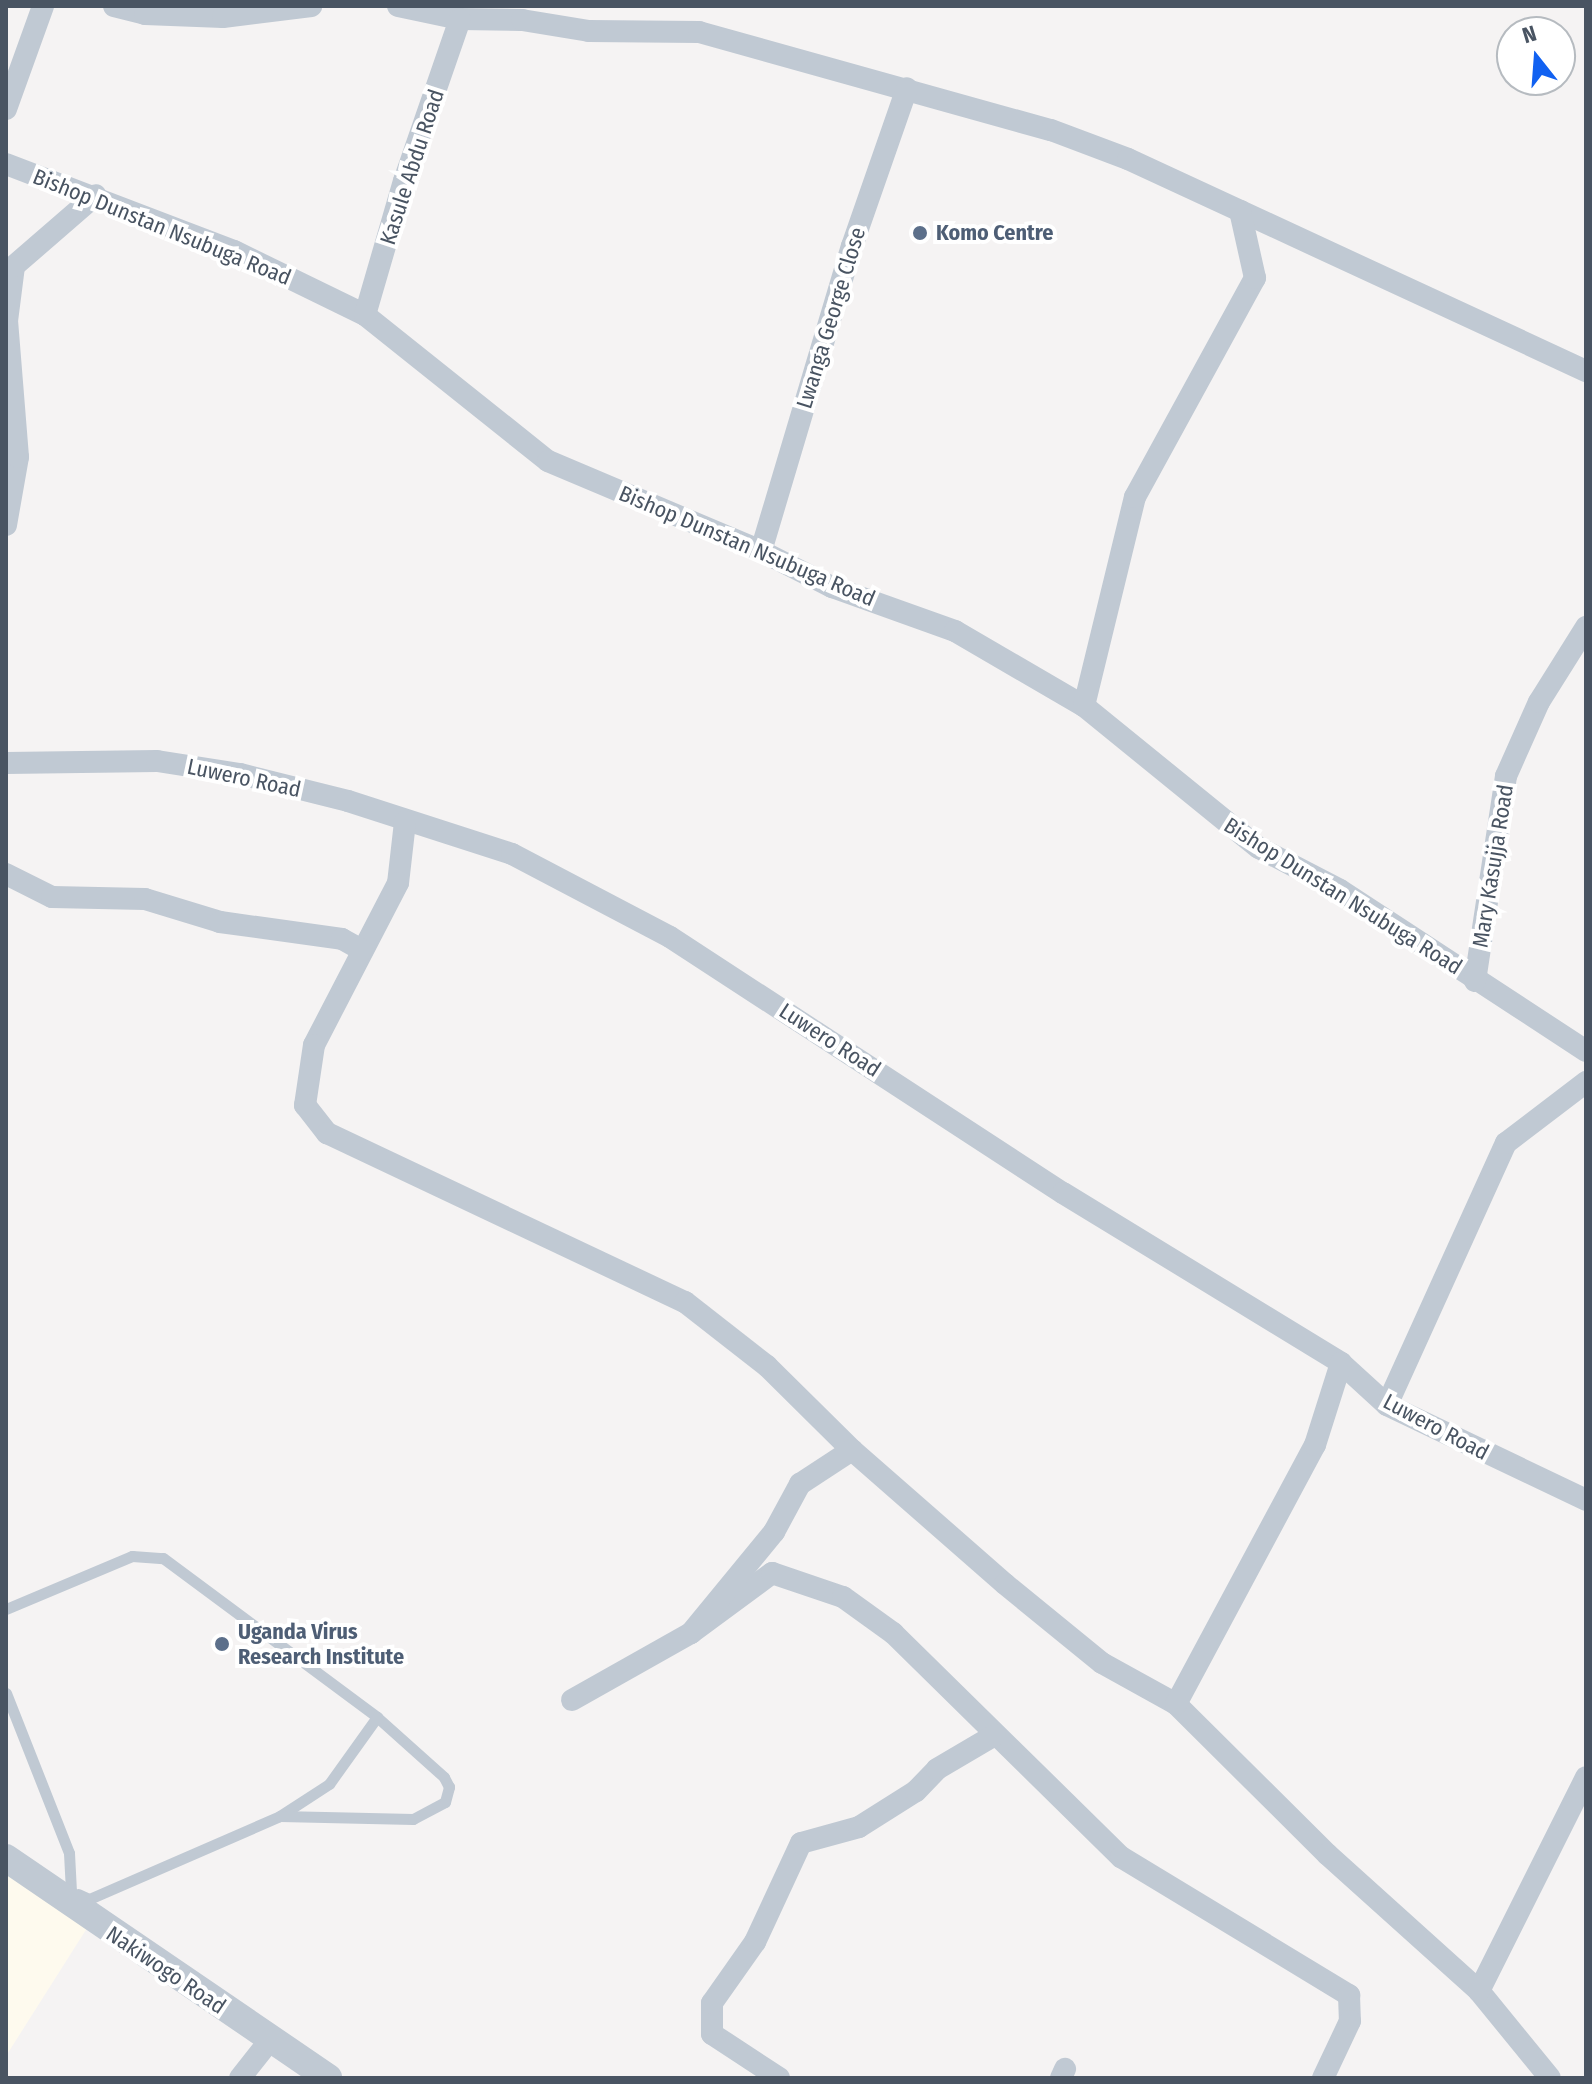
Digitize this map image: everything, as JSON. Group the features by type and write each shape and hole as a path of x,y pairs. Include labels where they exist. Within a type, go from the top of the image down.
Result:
{"street":[{"path":"6,109 43,6"},
{"path":"114,6 197,17 311,6"},
{"path":"398,6 460,19 522,20 589,31 699,32 1051,130 1240,211 1586,371"},
{"name":"Kasule Abdu Road","path":"365,315 404,181 460,19"},
{"name":"Lwanga George Close","path":"761,551 852,246 907,88"},
{"name":"Bishop Dunstan Nsubuga Road","path":"6,164 96,195 234,251 365,315 548,461 761,551 832,587 955,631 1084,706 1259,848 1340,890 1586,1051"},
{"path":"6,525 18,457 7,321 14,266 96,195"},
{"path":"1084,706 1135,497 1255,278 1240,211"},
{"name":"Mary Kasujja Road","path":"1475,981 1506,776 1539,702 1586,627"},
{"name":"Luwero Road","path":"6,763 157,761 333,797 512,854 605,899 1341,1363 1387,1405 1586,1500"},
{"path":"405,822 398,883 314,1045 305,1105 327,1133 685,1302 767,1366 852,1450 1102,1663 1176,1704 1327,1854 1479,1991 1550,2078"},
{"path":"6,874 52,897 145,899 220,922 342,939 362,950"},
{"path":"1387,1405 1506,1143 1586,1082"},
{"path":"1176,1704 1315,1445 1341,1363"},
{"path":"691,1633 774,1532 800,1484 852,1450"},
{"path":"572,1700 691,1633 772,1573 809,1582 843,1597 893,1633 1121,1857 1349,1995 1350,2021 1325,2078"},
{"path":"779,2078 712,2034 712,2003 755,1942 801,1843 859,1827 916,1791 937,1769 995,1735"},
{"path":"1479,1991 1586,1777"},
{"name":"Nakiwogo Road","path":"6,1858 42,1887 328,2078"},
{"path":"240,2078 270,2040"}],"lane":[{"path":"6,1609 132,1556 163,1558 377,1717 444,1777 449,1787 445,1802 413,1819 280,1816"},
{"path":"6,1693 69,1853 71,1890"},
{"path":"42,1887 71,1890 89,1899 280,1816 329,1784 377,1717"}],"shaded area":[{"path":"6,1860 96,1914 6,2056"}],"place":[{"name":"Komo Centre","path":"920,233"},
{"name":"Uganda Virus Research Institute","path":"222,1644"}]}
